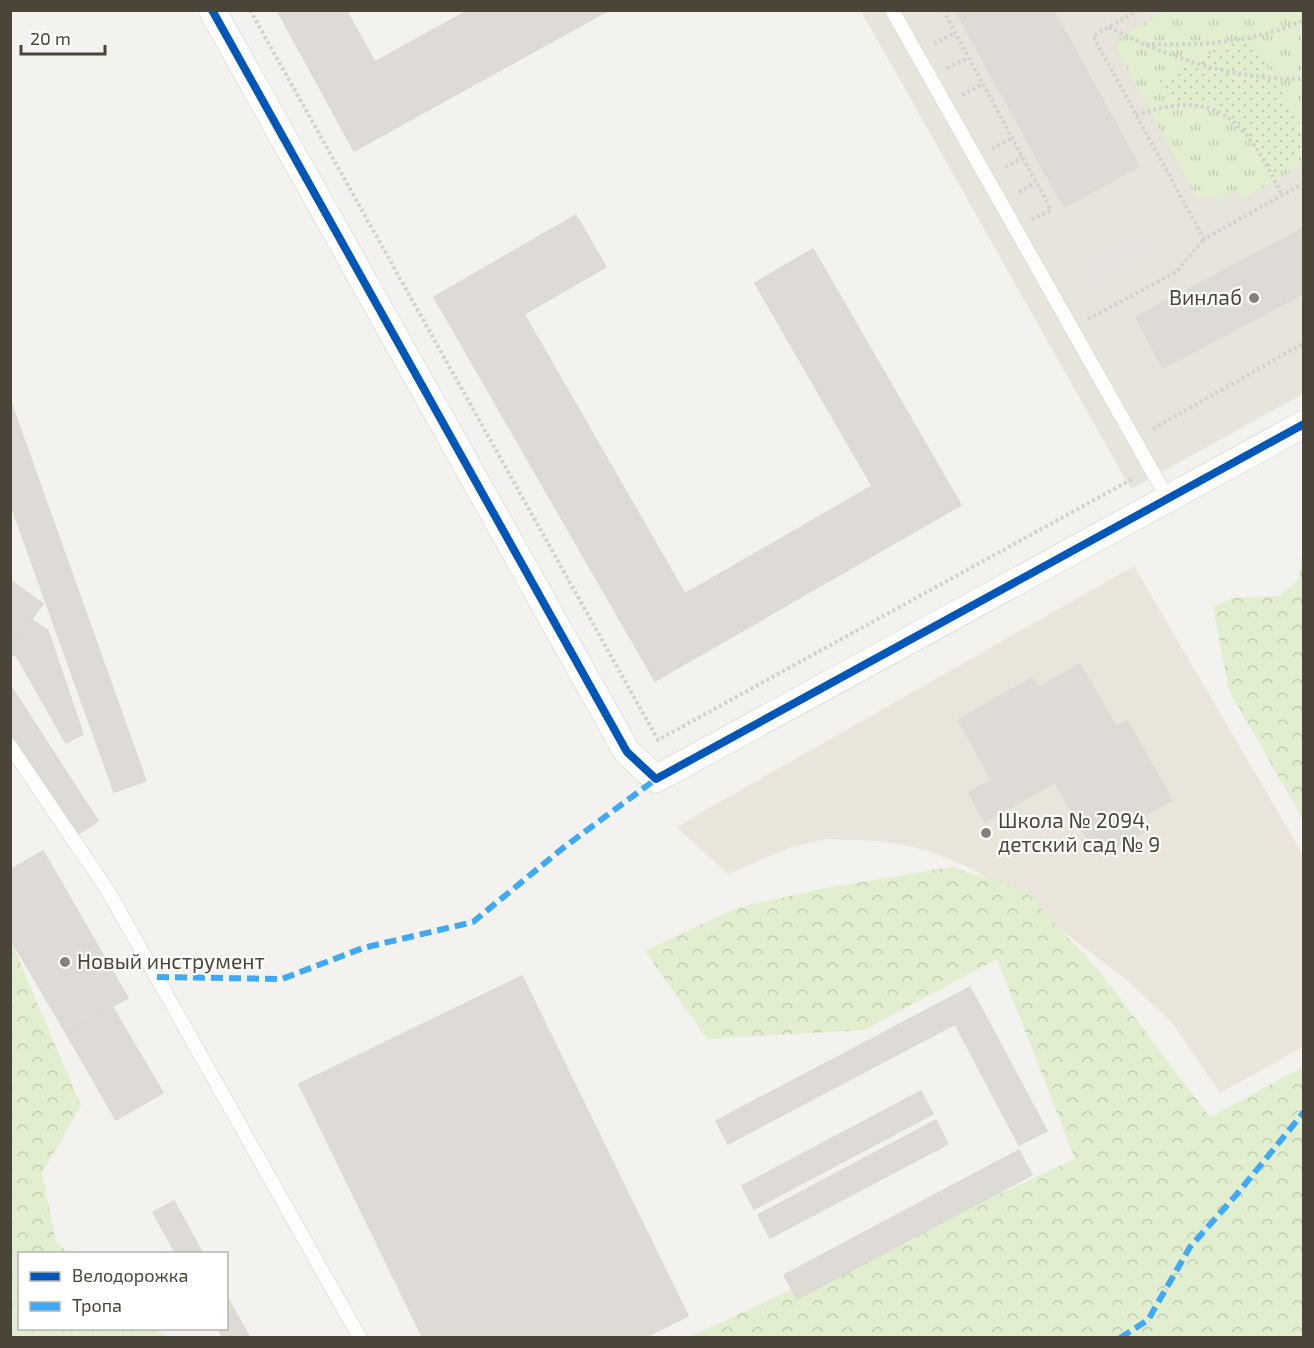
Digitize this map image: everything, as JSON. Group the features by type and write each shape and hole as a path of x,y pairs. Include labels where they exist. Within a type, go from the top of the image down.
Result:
{"street":[{"path":"212,10 627,752 656,779 1304,424"}],"lane":[{"path":"892,10 1168,498"},
{"path":"10,746 108,891 360,1338"}],"path":[{"path":"250,10 658,740 1151,469 1149,431 1304,344"},
{"path":"943,10 1051,210 1029,220 1035,230"},
{"path":"1139,10 1093,36 1204,239"},
{"path":"1140,44 1190,46 1231,41 1256,37 1304,20"},
{"path":"1109,27 1140,44 1237,75 1304,79"},
{"path":"932,45 955,33"},
{"path":"945,69 968,58"},
{"path":"960,96 983,84"},
{"path":"1136,115 1174,105 1205,107 1229,116 1251,139 1282,195"},
{"path":"990,150 1012,138"},
{"path":"1001,170 1023,158"},
{"path":"1015,195 1036,182"},
{"path":"1087,319 1176,272 1204,239 1304,183"},
{"path":"1084,313 1091,326"}],"shaded area":[{"path":"861,11 1303,11 1303,394 1131,489"},
{"path":"1143,230 1155,251 1091,287 1080,266"},
{"name":"Школа № 2094, детский сад № 9","path":"1134,566 1303,855 1303,1047 1220,1093 1173,1024 1130,983 1015,894 966,866 926,850 881,841 826,839 789,848 728,874 676,827"}],"green space":[{"path":"1164,11 1303,11 1303,130 1248,33 1171,102 1200,101 1224,111 1243,129 1273,172 1303,155 1303,165 1242,200 1236,190 1218,201 1210,193 1198,200 1116,48 1119,39"},
{"path":"1248,33 1303,130 1303,155 1273,173 1251,139 1234,119 1213,105 1200,101 1171,102 1160,81"},
{"path":"1303,544 1303,819 1229,691 1213,607 1233,598 1280,596 1299,579"},
{"path":"952,867 1025,891 1101,973 1210,1117 1303,1067 1303,1337 689,1337 1075,1159 997,959 864,1030 707,1039 645,951 736,908 825,888"},
{"path":"11,941 81,1106 42,1173 56,1242 68,1252 18,1252 18,1330 158,1330 168,1337 11,1337"}],"building":[{"path":"277,10 346,10 375,62 469,10 609,10 354,151"},
{"path":"955,10 1053,10 1139,166 1064,207"},
{"path":"576,215 606,267 524,314 685,594 872,486 755,283 813,249 961,505 655,681 434,297"},
{"path":"1304,228 1304,293 1163,368 1136,317"},
{"path":"10,400 146,781 114,792 10,502"},
{"path":"10,580 43,604 12,644 10,642"},
{"path":"31,619 48,631 83,734 66,743 17,657 10,652 10,642 12,644"},
{"path":"1080,664 1116,727 1127,721 1172,800 1138,819 1145,831 1109,851 1102,839 1091,845 1055,782 985,822 969,793 992,780 958,720 1032,678 1038,688"},
{"path":"10,685 98,821 77,835 10,732"},
{"path":"43,851 128,998 66,1033 10,938 10,870"},
{"path":"522,976 688,1316 644,1338 423,1338 299,1084"},
{"path":"970,987 1047,1131 1019,1145 955,1024 728,1144 716,1121"},
{"path":"112,1006 163,1093 116,1120 66,1033"},
{"path":"921,1091 933,1114 754,1209 742,1186"},
{"path":"936,1120 948,1144 770,1238 758,1215"},
{"path":"1019,1150 1032,1175 797,1299 784,1275"},
{"path":"174,1201 202,1252 175,1252 153,1212"},
{"path":"228,1299 250,1338 223,1338 219,1330 228,1330"}],"marked path":[{"path":"157,977 282,979 363,948 473,922 563,848 656,779"},
{"path":"1120,1338 1148,1320 1190,1247 1304,1112"}],"cycle path":[{"path":"212,10 627,752 656,779 1304,424"}],"place":[{"name":"Винлаб","path":"1254,298"},
{"name":"Школа № 2094, детский сад № 9","path":"986,833"},
{"name":"Новый инструмент","path":"65,962"}]}
